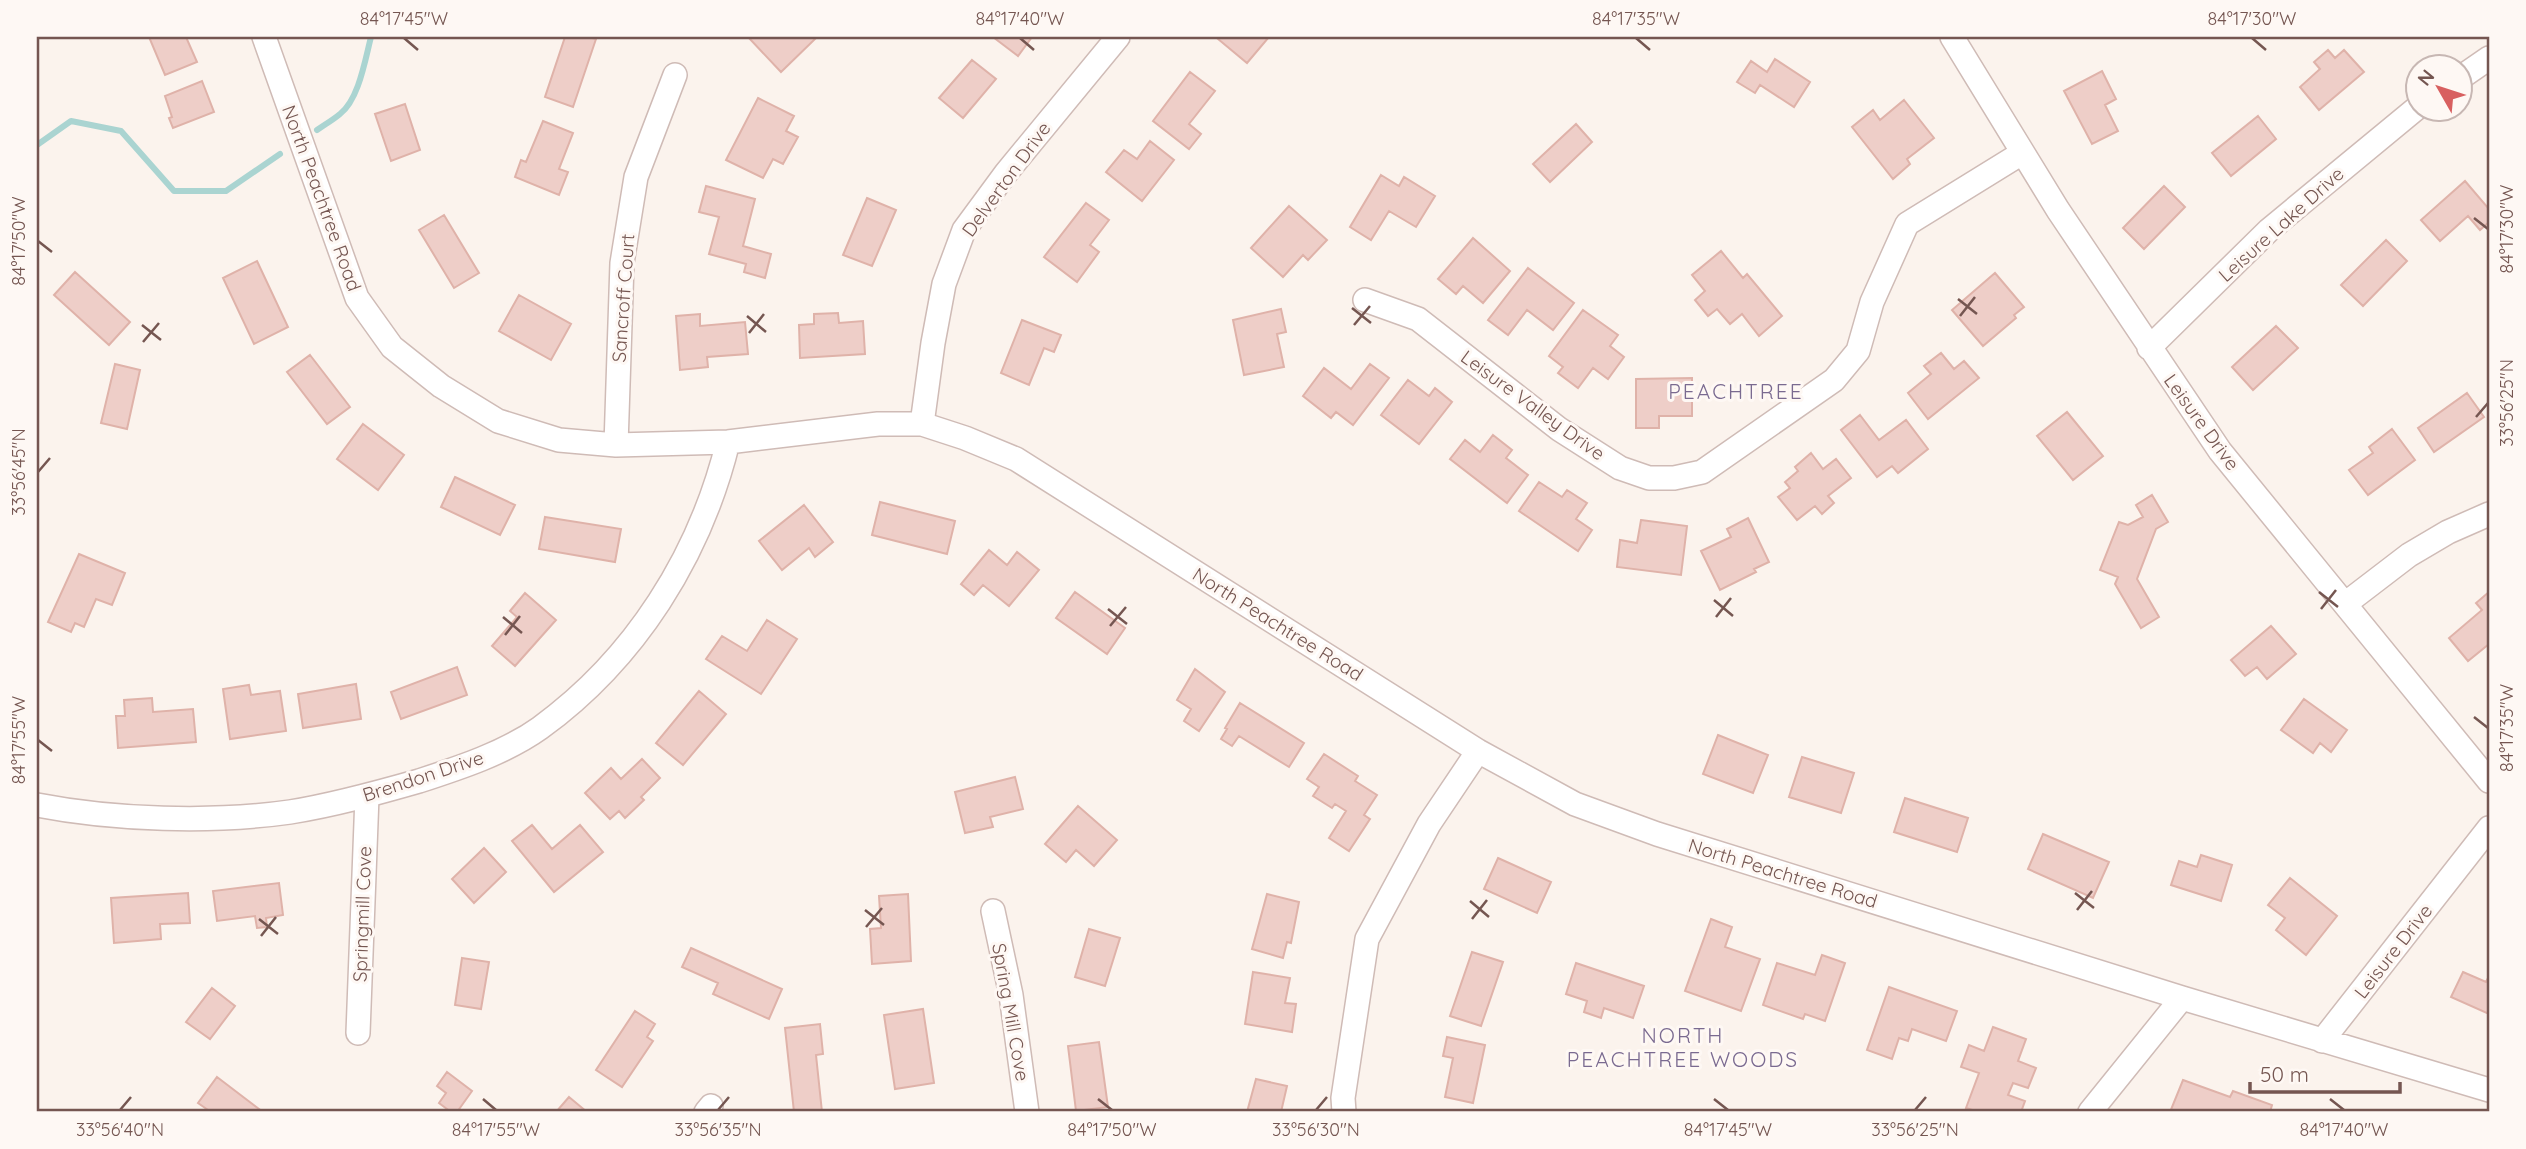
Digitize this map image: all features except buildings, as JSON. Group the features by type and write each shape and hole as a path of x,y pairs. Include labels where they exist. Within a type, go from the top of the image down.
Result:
{"street":[{"name":"North Peachtree Road","path":"264,37 357,298 392,346 441,386 498,421 559,440 616,445 728,442 878,424 922,424 965,438 1016,459 1478,751 1574,804 1657,834 2182,998 2489,1090"},
{"name":"Delverton Drive","path":"922,424 944,284 964,230 1006,173 1118,37"},
{"name":"Leisure Drive","path":"1952,37 2022,153 2149,348 2220,451 2489,781"},
{"path":"2474,68 2489,58"},
{"name":"Sancroff Court","path":"616,445 622,263 636,177 675,75"},
{"name":"Leisure Lake Drive","path":"2149,348 2269,230 2404,118"},
{"name":"Leisure Valley Drive","path":"1365,300 1418,319 1559,429 1620,468 1649,478 1674,478 1702,472 1834,380 1858,351 1872,302 1907,224 2022,153"},
{"name":"Brendon Drive","path":"37,805 127,817 214,817 289,812 367,796 471,765 538,730 587,690 642,629 686,559 718,484 728,442"},
{"path":"2345,604 2409,555 2448,532 2489,514"},
{"path":"1345,1112 1343,1098 1367,939 1429,824 1478,751"},
{"name":"Springmill Cove","path":"358,1032 367,796"},
{"name":"Leisure Drive","path":"2322,1041 2489,828"},
{"name":"Spring Mill Cove","path":"993,911 1011,995 1027,1112"},
{"path":"2090,1112 2182,998"}],"waterway":[{"path":"317,130 340,114 352,99 371,37"},
{"path":"37,145 71,121 121,131 174,191 226,191 280,154"}],"district":[{"name":"PEACHTREE","path":"1736,391"},
{"name":"NORTH PEACHTREE WOODS","path":"1683,1047"}]}
